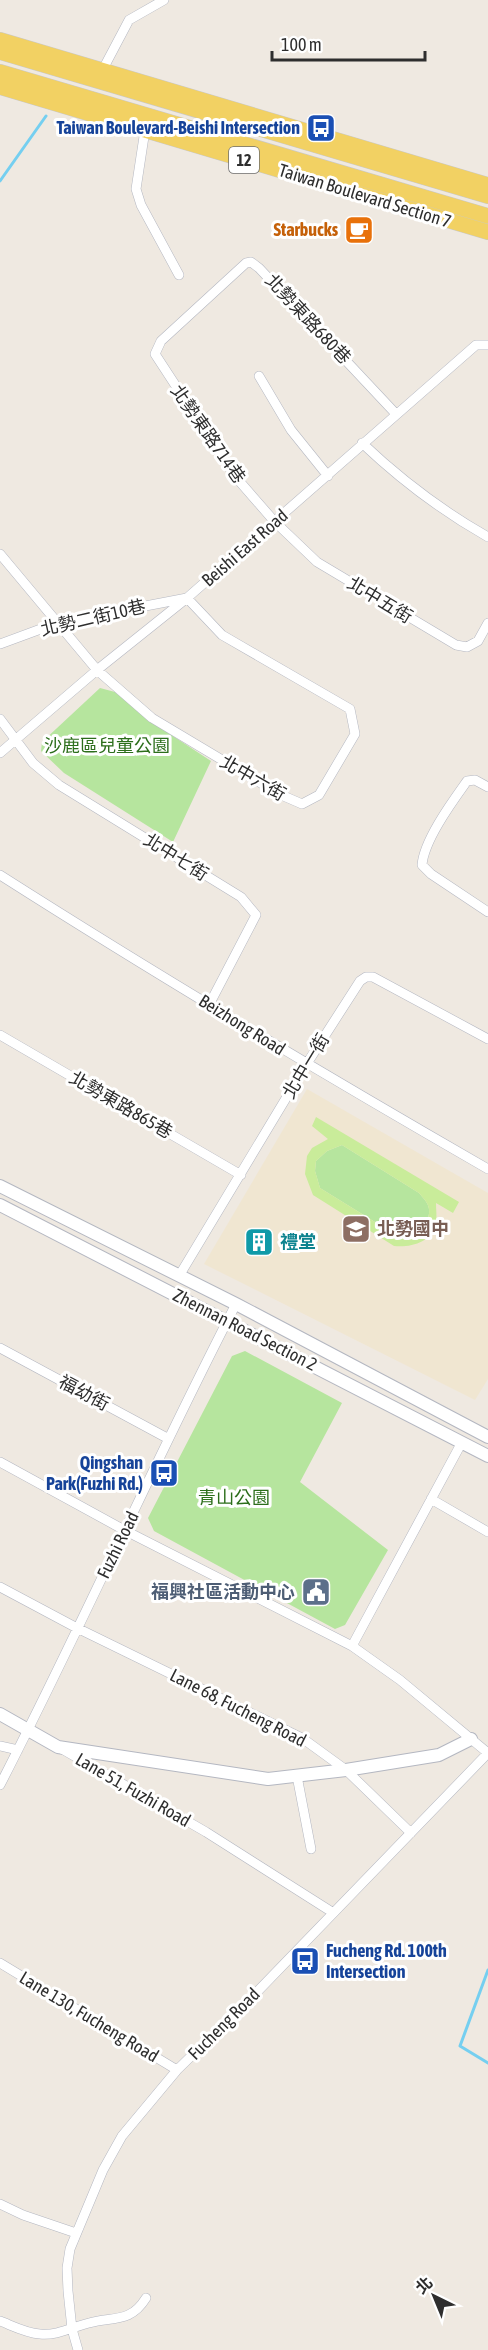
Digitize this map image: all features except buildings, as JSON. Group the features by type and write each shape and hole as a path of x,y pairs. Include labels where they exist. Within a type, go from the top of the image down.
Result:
{"main road":[{"path":"0,40 488,185"},
{"name":"Taiwan Boulevard Section 7","path":"0,52 488,196"},
{"name":"Taiwan Boulevard Section 7","path":"0,72 488,216"},
{"name":"Taiwan Boulevard Section 7","path":"0,87 488,232"}],"street":[{"path":"102,71 129,20 164,0"},
{"path":"145,130 136,189 141,205 179,275"},
{"name":"北勢東路680巷","path":"161,341 246,263 251,262 259,267 396,414"},
{"name":"北勢東路714巷","path":"161,341 155,354 165,372 234,475 274,521"},
{"name":"Beishi East Road","path":"0,753 97,670 187,598 476,345 488,345"},
{"path":"259,376 291,430 328,476"},
{"path":"362,443 449,515 488,537"},
{"name":"北中五街","path":"274,521 317,562 456,645 467,647 478,641 488,623"},
{"path":"0,554 97,670"},
{"name":"北勢二街10巷","path":"0,644 57,622 187,598"},
{"name":"北中六街","path":"97,670 152,718 279,794 302,804 319,795 355,734 350,709 222,635 187,598"},
{"path":"0,719 14,741"},
{"name":"北中七街","path":"14,741 33,763 59,785 241,897 256,915 209,1005"},
{"path":"488,787 475,780 467,781 453,800 423,854 422,865 431,874 488,912"},
{"name":"Beizhong Road","path":"0,875 127,956 306,1065 488,1169"},
{"name":"北中一街","path":"179,1276 306,1065 355,988 366,977 373,977 488,1040"},
{"name":"北勢東路865巷","path":"0,1035 241,1175"},
{"name":"Zhennan Road Section 2","path":"0,1186 236,1304 488,1436"},
{"name":"Zhennan Road Section 2","path":"0,1205 484,1454"},
{"name":"Fuzhi Road","path":"0,1785 126,1531 167,1438 236,1304"},
{"name":"福幼街","path":"0,1348 167,1438"},
{"path":"484,1454 488,1436"},
{"path":"352,1646 462,1442"},
{"path":"0,1462 126,1531 352,1646 400,1680 488,1753"},
{"path":"431,1499 488,1532"},
{"name":"Lane 68, Fucheng Road","path":"0,1587 77,1628 302,1738 346,1770 411,1833"},
{"path":"0,1714 58,1747"},
{"name":"Lane 51, Fuzhi Road","path":"58,1747 268,1779 346,1770 439,1755 471,1739"},
{"path":"0,1746 18,1750"},
{"name":"Lane 51, Fuzhi Road","path":"58,1747 206,1832 332,1912"},
{"name":"Fucheng Road","path":"78,2350 72,2329 68,2268 76,2233 103,2170 123,2136 177,2070 256,1993 488,1753"},
{"path":"297,1776 311,1849"},
{"name":"Lane 130, Fucheng Road","path":"0,1963 177,2070"},
{"path":"0,2204 23,2215 76,2233"},
{"path":"0,2321 43,2335 92,2322 115,2320 141,2307 146,2298"}],"shaded area":[{"name":"北勢國中","path":"307,1089 488,1193 488,1379 475,1400 204,1264"}],"green space":[{"name":"沙鹿區兒童公園","path":"100,688 115,692 150,721 211,761 173,842 64,773 41,751 42,742"},
{"path":"316,1117 459,1202 453,1213 436,1203 436,1223 430,1235 414,1245 394,1246 313,1195 305,1174 307,1156 312,1148 328,1139 312,1126","holes":["342,1145 419,1193 429,1209 427,1221 414,1234 396,1235 320,1188 315,1171 316,1161 327,1151"]},
{"path":"342,1145 419,1193 426,1202 429,1215 419,1230 408,1235 396,1235 320,1188 315,1171 316,1161 327,1151"},
{"name":"青山公園","path":"245,1351 342,1403 300,1482 388,1550 345,1625 335,1629 154,1531 148,1518 232,1356"}],"waterway":[{"path":"0,181 46,116"},
{"path":"488,1970 460,2046 488,2063"}],"place":[{"name":"Taiwan Boulevard-Beishi Intersection","path":"321,128"},
{"name":"Starbucks","path":"359,230"},
{"name":"北勢國中","path":"356,1229"},
{"name":"禮堂","path":"259,1242"},
{"name":"Qingshan Park(Fuzhi Rd.)","path":"164,1473"},
{"name":"福興社區活動中心","path":"316,1592"},
{"name":"Fucheng Rd. 100th Intersection","path":"305,1961"}]}
